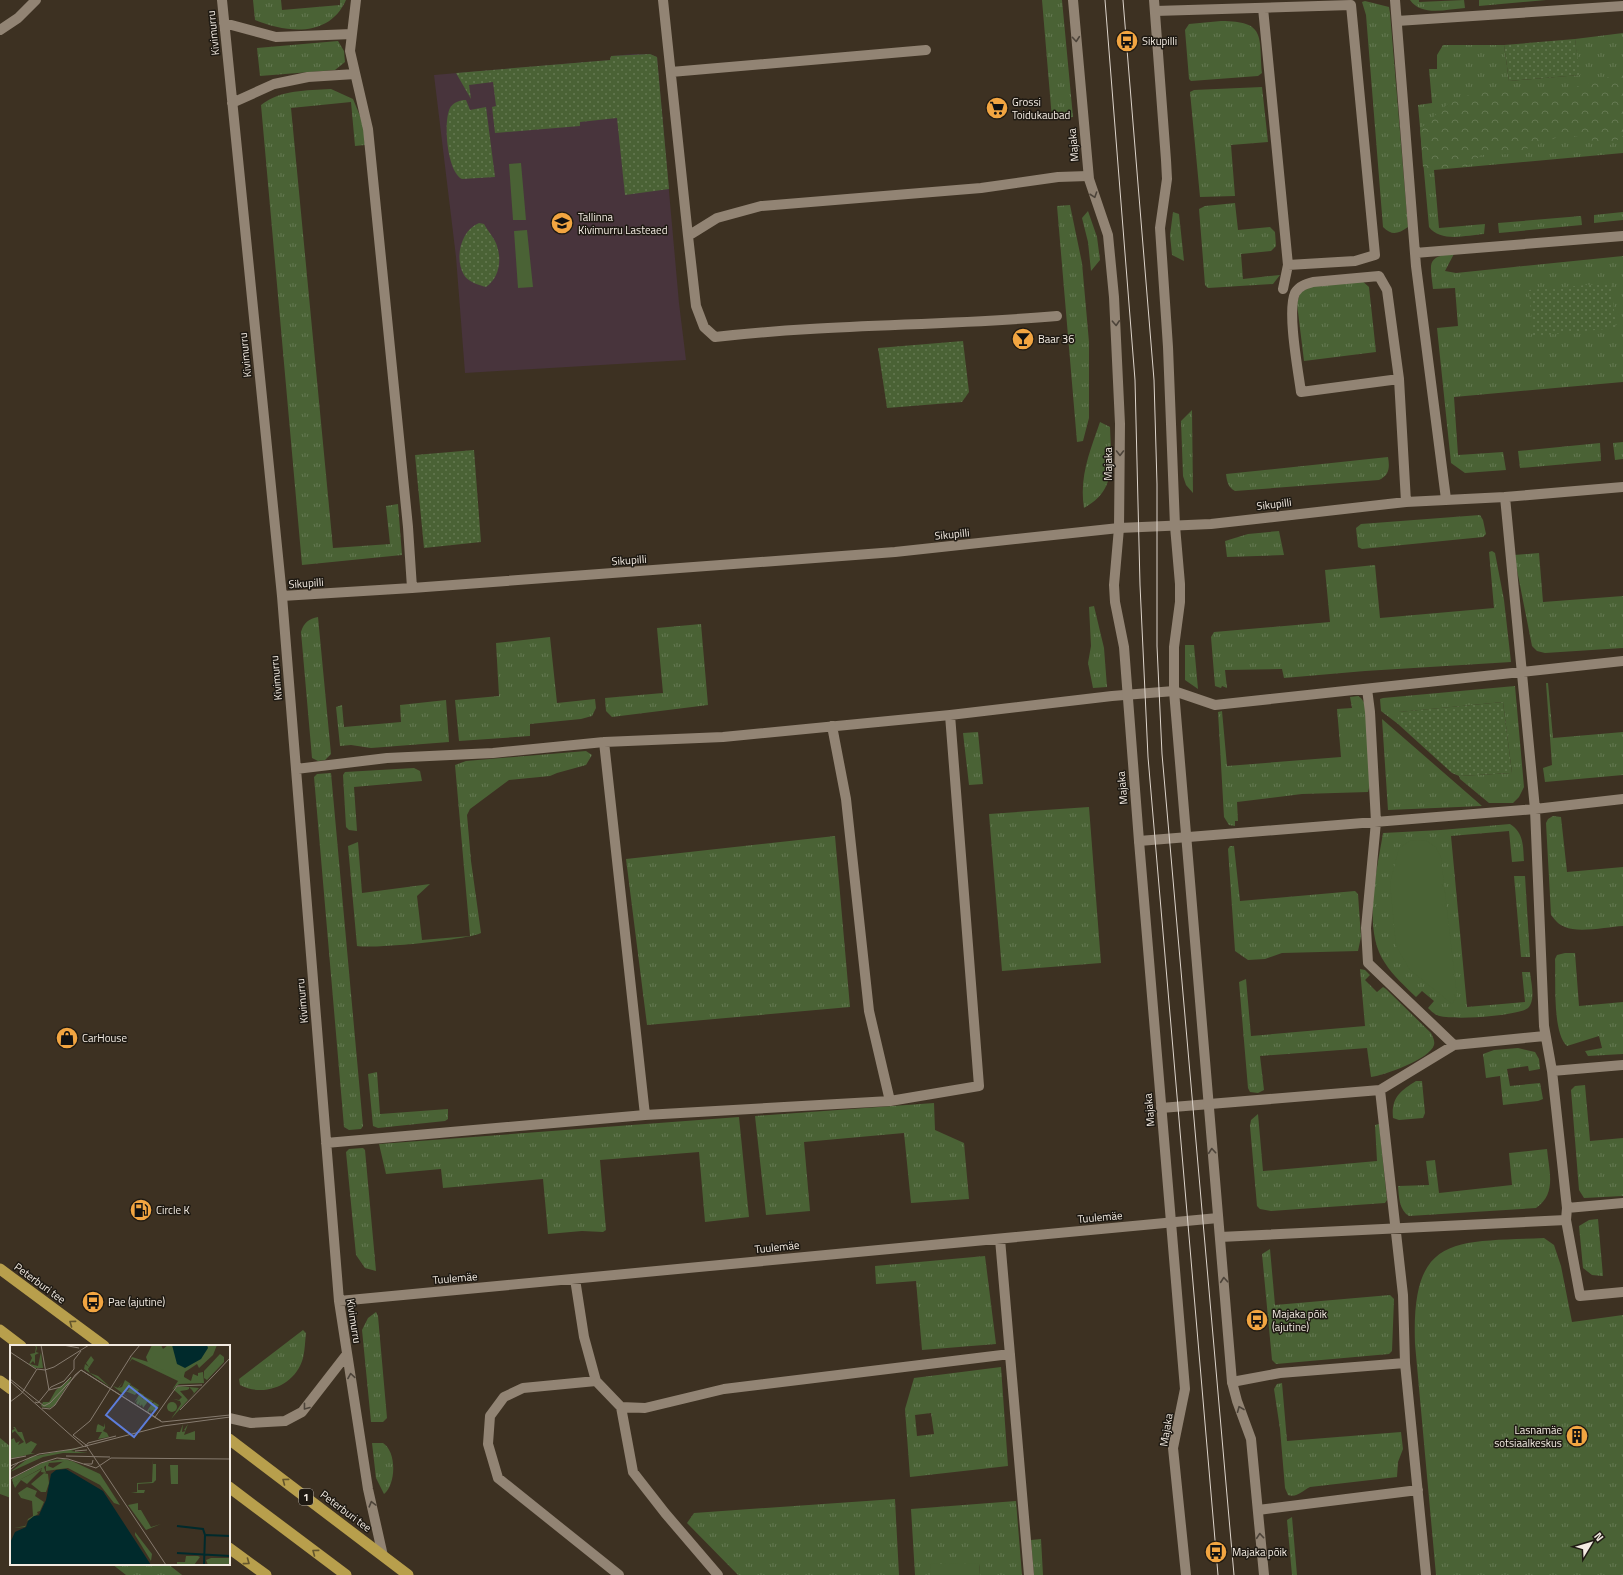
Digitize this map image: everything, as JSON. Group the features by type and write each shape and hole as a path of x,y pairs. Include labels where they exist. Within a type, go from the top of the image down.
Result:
{"highway":[{"name":"Peterburi tee","path":"0,1269 103,1345"},
{"path":"0,1330 20,1345"},
{"path":"0,1381 10,1388"},
{"name":"Peterburi tee","path":"230,1440 408,1575"},
{"path":"230,1488 346,1575"},
{"path":"230,1549 266,1575"}],"street":[{"path":"0,30 18,18 36,0"},
{"name":"Kivimurru","path":"222,0 282,596 339,1301 368,1489 377,1522 383,1556"},
{"path":"356,0 350,51 368,129 408,527 412,588"},
{"path":"663,0 696,306 704,327 715,337 874,324 992,322 1057,316"},
{"name":"Majaka","path":"1073,0 1088,176 1108,235 1114,296 1120,424 1119,528 1114,585 1115,602 1124,647 1138,841 1185,1389 1174,1448 1186,1575"},
{"path":"1154,0 1167,179 1160,228 1168,347 1175,526 1180,584 1180,602 1174,647 1174,691 1232,1382 1237,1401 1251,1439 1264,1575"},
{"path":"1395,0 1415,253 1446,499"},
{"path":"1155,11 1351,5 1375,255 1355,261 1288,265"},
{"path":"1397,21 1623,6"},
{"path":"1263,8 1288,265 1283,289"},
{"path":"224,23 276,36 352,34"},
{"path":"671,72 926,50"},
{"path":"232,103 274,84 308,78 355,74"},
{"path":"688,236 717,218 761,206 982,188 1058,177 1088,176"},
{"path":"1415,253 1623,236"},
{"path":"1399,379 1301,392 1291,306 1296,292 1304,284 1312,282 1379,276 1388,290 1399,379 1406,502"},
{"name":"Sikupilli","path":"282,596 412,588 895,552 1119,528 1211,524 1406,502 1505,497 1623,487"},
{"path":"1505,497 1535,809 1546,1036 1552,1071 1567,1208 1566,1220 1580,1296 1623,1292"},
{"path":"296,769 387,758 493,753 604,742 723,737 1174,691 1216,706 1623,661"},
{"path":"1367,689 1370,712 1376,822 1366,928 1368,963 1454,1045"},
{"path":"326,1143 645,1115 890,1101 979,1086 950,715"},
{"path":"832,726 846,799 869,1011 890,1101"},
{"path":"604,742 645,1115"},
{"path":"1138,841 1535,809 1623,799"},
{"path":"1161,1108 1380,1090 1454,1045 1546,1036"},
{"path":"1552,1071 1623,1065"},
{"path":"1380,1090 1394,1228 1403,1295 1405,1364 1426,1575"},
{"path":"1567,1208 1623,1203"},
{"name":"Tuulemäe","path":"339,1301 1218,1218"},
{"path":"1220,1237 1566,1220"},
{"path":"1000,1239 1029,1575"},
{"path":"575,1279 584,1338 596,1381 621,1407 633,1472 665,1513 718,1575"},
{"name":"Kivimurru","path":"230,1418 251,1423 285,1421 302,1412 347,1354"},
{"path":"621,1407 645,1408 724,1389 1010,1354"},
{"path":"1232,1382 1280,1372 1405,1364"},
{"path":"596,1381 522,1388 504,1397 490,1416 488,1444 498,1478 619,1575"},
{"path":"1258,1510 1418,1490"}],"shaded area":[{"name":"Tallinna Kivimurru Lasteaed","path":"650,54 657,57 679,303 686,360 465,373 456,257 434,75 610,60 611,56"}],"green space":[{"path":"253,0 281,0 282,10 340,5 340,0 346,0 339,12 329,21 306,29 293,29 280,28 255,20"},
{"path":"1042,0 1062,0 1073,117 1052,119"},
{"path":"1410,0 1419,0 1419,2 1464,0 1465,8 1435,11 1421,9"},
{"path":"1479,0 1546,0 1479,6"},
{"path":"1365,1 1389,7 1390,13 1408,227 1395,233 1389,232 1383,227 1366,15 1362,2"},
{"path":"1221,21 1246,24 1253,28 1257,33 1260,40 1262,73 1258,76 1191,81 1189,79 1185,30 1189,24"},
{"path":"1623,33 1623,153 1434,170 1439,228 1485,224 1484,234 1447,237 1434,232 1429,227 1418,105 1432,103 1429,69 1437,69 1437,55 1443,45 1504,45 1509,81 1579,75 1575,39"},
{"path":"1575,39 1580,75 1509,81 1504,45"},
{"path":"338,41 344,51 345,62 335,70 260,76 257,48"},
{"path":"650,54 657,57 669,189 625,195 617,118 580,122 580,126 495,133 492,107 496,106 493,82 469,85 471,99 456,73 610,60 611,56"},
{"path":"1623,73 1623,136 1610,145 1566,134 1513,154 1481,155 1468,166 1434,169 1423,167 1420,129 1450,102 1491,87 1561,91"},
{"path":"1262,87 1268,142 1231,145 1235,196 1200,197 1190,92 1194,90"},
{"path":"331,89 353,99 363,123 365,145 355,146 351,102 291,108 333,548 390,544 386,506 398,504 402,555 302,565 261,105 286,93"},
{"path":"466,100 470,110 486,107 495,177 462,179 457,175 453,167 448,146 448,115 450,108 453,105"},
{"path":"521,163 526,220 513,220 509,164"},
{"path":"1235,203 1238,230 1270,227 1275,232 1276,246 1271,251 1241,254 1243,279 1280,275 1273,284 1208,288 1205,285 1199,209 1205,206"},
{"path":"1070,205 1082,263 1089,342 1089,418 1083,441 1077,442 1057,206"},
{"path":"1088,211 1097,237 1100,260 1091,271 1088,242 1082,218"},
{"path":"1173,212 1179,214 1184,261 1172,255 1170,235"},
{"path":"1623,212 1623,220 1594,223 1594,215"},
{"path":"1581,216 1582,225 1499,233 1498,223"},
{"path":"479,223 484,224 493,238 497,246 499,257 497,274 486,287 468,280 461,268 460,261 461,245 464,238 473,227"},
{"path":"527,230 533,287 518,288 514,231"},
{"path":"1455,252 1445,271 1456,273 1623,256 1623,382 1454,397 1458,455 1503,452 1506,470 1465,473 1451,463 1437,328 1458,326 1455,288 1433,289 1431,267 1432,262 1439,256"},
{"path":"1360,279 1369,287 1376,352 1304,361 1297,304 1300,293 1316,283"},
{"path":"1611,283 1616,328 1533,336 1529,290"},
{"path":"963,341 969,392 962,402 887,408 878,348"},
{"path":"1192,410 1193,493 1186,485 1183,476 1181,421"},
{"path":"1100,422 1110,427 1110,473 1103,492 1095,501 1084,508 1083,486 1086,464"},
{"path":"1623,442 1623,459 1615,460 1613,443"},
{"path":"1600,443 1601,461 1520,468 1518,451"},
{"path":"474,450 481,542 424,548 415,455"},
{"path":"1388,457 1388,471 1385,476 1379,480 1235,491 1228,484 1226,474"},
{"path":"1480,515 1483,520 1486,534 1483,537 1362,549 1358,547 1356,528 1361,524"},
{"path":"1279,531 1284,555 1227,557 1225,541 1248,534"},
{"path":"1492,551 1495,553 1504,600 1511,662 1365,671 1284,678 1282,669 1225,670 1227,688 1215,686 1211,637 1214,632 1330,622 1325,570 1375,565 1380,618 1494,608 1489,552"},
{"path":"1539,553 1543,602 1623,596 1623,648 1545,653 1537,651 1532,646 1514,555"},
{"path":"1094,606 1104,648 1107,687 1093,688 1088,663 1091,646 1089,607"},
{"path":"318,617 331,754 325,760 318,761 312,758 301,632 307,622"},
{"path":"701,624 708,705 612,717 606,711 605,698 663,693 657,628"},
{"path":"550,637 557,703 595,699 596,708 592,716 581,719 530,724 530,736 459,741 455,700 499,696 496,643"},
{"path":"1185,645 1194,645 1198,689 1185,680"},
{"path":"1546,683 1548,683 1553,738 1623,732 1623,775 1545,782 1543,768 1552,765"},
{"path":"1515,686 1524,787 1519,797 1513,803 1489,803 1460,779 1459,776 1512,773 1503,702 1399,712 1398,724 1381,711 1380,699 1383,698"},
{"path":"1358,696 1366,705 1370,784 1368,792 1302,794 1237,802 1238,821 1235,821 1235,826 1229,825 1224,817 1218,712 1222,711 1227,766 1341,757 1337,709 1352,708 1350,697"},
{"path":"446,700 449,742 371,748 351,745 340,746 336,707 342,705 344,727 401,722 400,705"},
{"path":"1503,702 1512,773 1459,776 1452,773 1398,724 1398,712"},
{"path":"1382,719 1482,806 1388,810"},
{"path":"978,732 983,784 969,785 963,733"},
{"path":"586,751 592,755 586,765 550,776 509,780 470,809 467,815 471,861 481,933 472,936 420,943 366,947 357,946 348,846 358,842 362,893 430,884 417,896 422,940 470,936 455,765 466,761"},
{"path":"414,768 420,771 422,781 354,787 357,831 349,830 346,827 343,775 345,772"},
{"path":"331,773 363,1126 361,1129 349,1130 344,1127 314,777 317,774"},
{"path":"1089,807 1101,963 1002,971 989,814"},
{"path":"1553,816 1561,817 1567,872 1623,867 1623,926 1577,930 1561,925 1551,915 1546,823 1548,819"},
{"path":"1510,824 1518,831 1522,840 1524,861 1512,862 1509,831 1451,836 1467,1007 1525,1002 1522,972 1530,972 1532,1000 1528,1008 1512,1013 1469,1018 1444,1017 1437,1015 1428,1008 1434,1001 1422,991 1416,997 1399,981 1385,963 1378,949 1374,934 1373,900 1383,833"},
{"path":"835,836 850,1007 647,1025 626,859"},
{"path":"1425,840 1436,847 1441,858 1457,996 1452,1004 1410,970 1396,946 1390,883 1399,848 1410,841"},
{"path":"1230,846 1234,846 1240,901 1355,891 1358,894 1361,937 1358,951 1282,953 1265,959 1248,960 1235,951 1228,849"},
{"path":"1514,876 1525,876 1530,957 1521,957"},
{"path":"1575,953 1579,1006 1623,1002 1623,1054 1588,1056 1585,1051 1602,1048 1599,1036 1567,1046 1562,1039 1557,1018 1555,959 1557,955"},
{"path":"1360,969 1365,970 1370,975 1365,980 1377,992 1383,987 1386,989 1431,1033 1434,1039 1434,1045 1431,1050 1424,1056 1406,1066 1371,1077 1367,1048 1260,1056 1264,1090 1258,1093 1250,1092 1248,1088 1239,982 1246,979 1251,1036 1365,1026"},
{"path":"1518,1048 1535,1052 1539,1059 1540,1069 1529,1071 1528,1066 1507,1069 1510,1086 1540,1083 1543,1099 1538,1101 1503,1105 1500,1076 1486,1078 1483,1054 1494,1050"},
{"path":"377,1072 380,1114 448,1109 448,1119 445,1121 378,1128 373,1126 368,1074"},
{"path":"1416,1081 1422,1081 1425,1113 1423,1118 1399,1120 1393,1118 1395,1100 1405,1088"},
{"path":"1585,1085 1590,1141 1623,1138 1623,1196 1584,1198 1579,1190 1571,1090 1575,1086"},
{"path":"934,1103 935,1130 964,1143 969,1199 911,1203 904,1133 804,1142 810,1211 766,1215 755,1116"},
{"path":"1258,1114 1263,1171 1377,1161 1375,1125 1379,1124 1387,1200 1385,1203 1271,1211 1260,1209 1257,1206 1250,1126 1251,1120"},
{"path":"739,1117 749,1217 705,1222 699,1152 600,1160 606,1230 603,1232 582,1231 548,1234 543,1179 443,1188 441,1169 386,1174 379,1144"},
{"path":"363,1148 365,1150 376,1271 365,1268 356,1255 346,1152 349,1149"},
{"path":"1547,1149 1550,1174 1549,1189 1543,1202 1536,1208 1409,1216 1401,1207 1398,1186 1429,1185 1426,1161 1435,1160 1439,1193 1512,1185 1509,1153"},
{"path":"1598,1219 1603,1276 1592,1275 1583,1268 1579,1226 1589,1220"},
{"path":"1544,1238 1554,1245 1561,1266 1572,1322 1623,1315 1623,1575 1436,1575 1415,1344 1416,1308 1421,1282 1430,1263 1444,1251 1462,1244 1512,1239"},
{"path":"1270,1249 1275,1305 1390,1295 1394,1299 1392,1351 1389,1354 1276,1364 1272,1360 1262,1254"},
{"path":"985,1256 996,1344 922,1350 916,1281 876,1284 875,1266"},
{"path":"376,1312 378,1316 387,1418 383,1422 371,1422 362,1330 368,1318"},
{"path":"303,1330 306,1333 303,1358 294,1375 286,1382 269,1389 259,1390 249,1389 240,1385 239,1379"},
{"path":"1001,1367 1008,1466 910,1477 905,1409 914,1378","holes":["931,1413 934,1434 917,1436 915,1415"]},
{"path":"1282,1383 1287,1441 1401,1432 1403,1449 1398,1462 1397,1477 1310,1487 1297,1495 1288,1495 1285,1488 1280,1429 1274,1389 1277,1384"},
{"path":"0,1438 10,1446 10,1498 0,1494"},
{"path":"372,1443 383,1443 388,1447 393,1460 393,1476 388,1489 384,1494 376,1478"},
{"path":"895,1499 899,1575 738,1575 687,1523 694,1513"},
{"path":"1016,1501 1022,1575 980,1575 979,1564 931,1564 931,1575 915,1575 911,1509"},
{"path":"1292,1517 1297,1575 1292,1575 1287,1520"},
{"path":"1041,1539 1043,1575 1034,1575 1031,1540"},
{"path":"979,1563 980,1575 931,1575 930,1564"},
{"path":"113,1565 169,1565 182,1575 126,1575"}],"tram line":[{"path":"1105,0 1135,380 1140,585 1148,757 1218,1575"},
{"path":"1123,0 1154,380 1157,484 1157,646 1162,754 1234,1575"}],"place":[{"name":"Sikupilli","path":"1127,41"},
{"name":"Grossi Toidukaubad","path":"997,108"},
{"name":"Tallinna Kivimurru Lasteaed","path":"562,223"},
{"name":"Baar 36","path":"1023,339"},
{"name":"CarHouse","path":"67,1038"},
{"name":"Circle K","path":"141,1210"},
{"name":"Pae (ajutine)","path":"93,1302"},
{"name":"Majaka põik (ajutine)","path":"1257,1320"},
{"name":"Lasnamäe sotsiaalkeskus","path":"1577,1436"},
{"name":"Majaka põik","path":"1216,1552"}]}
